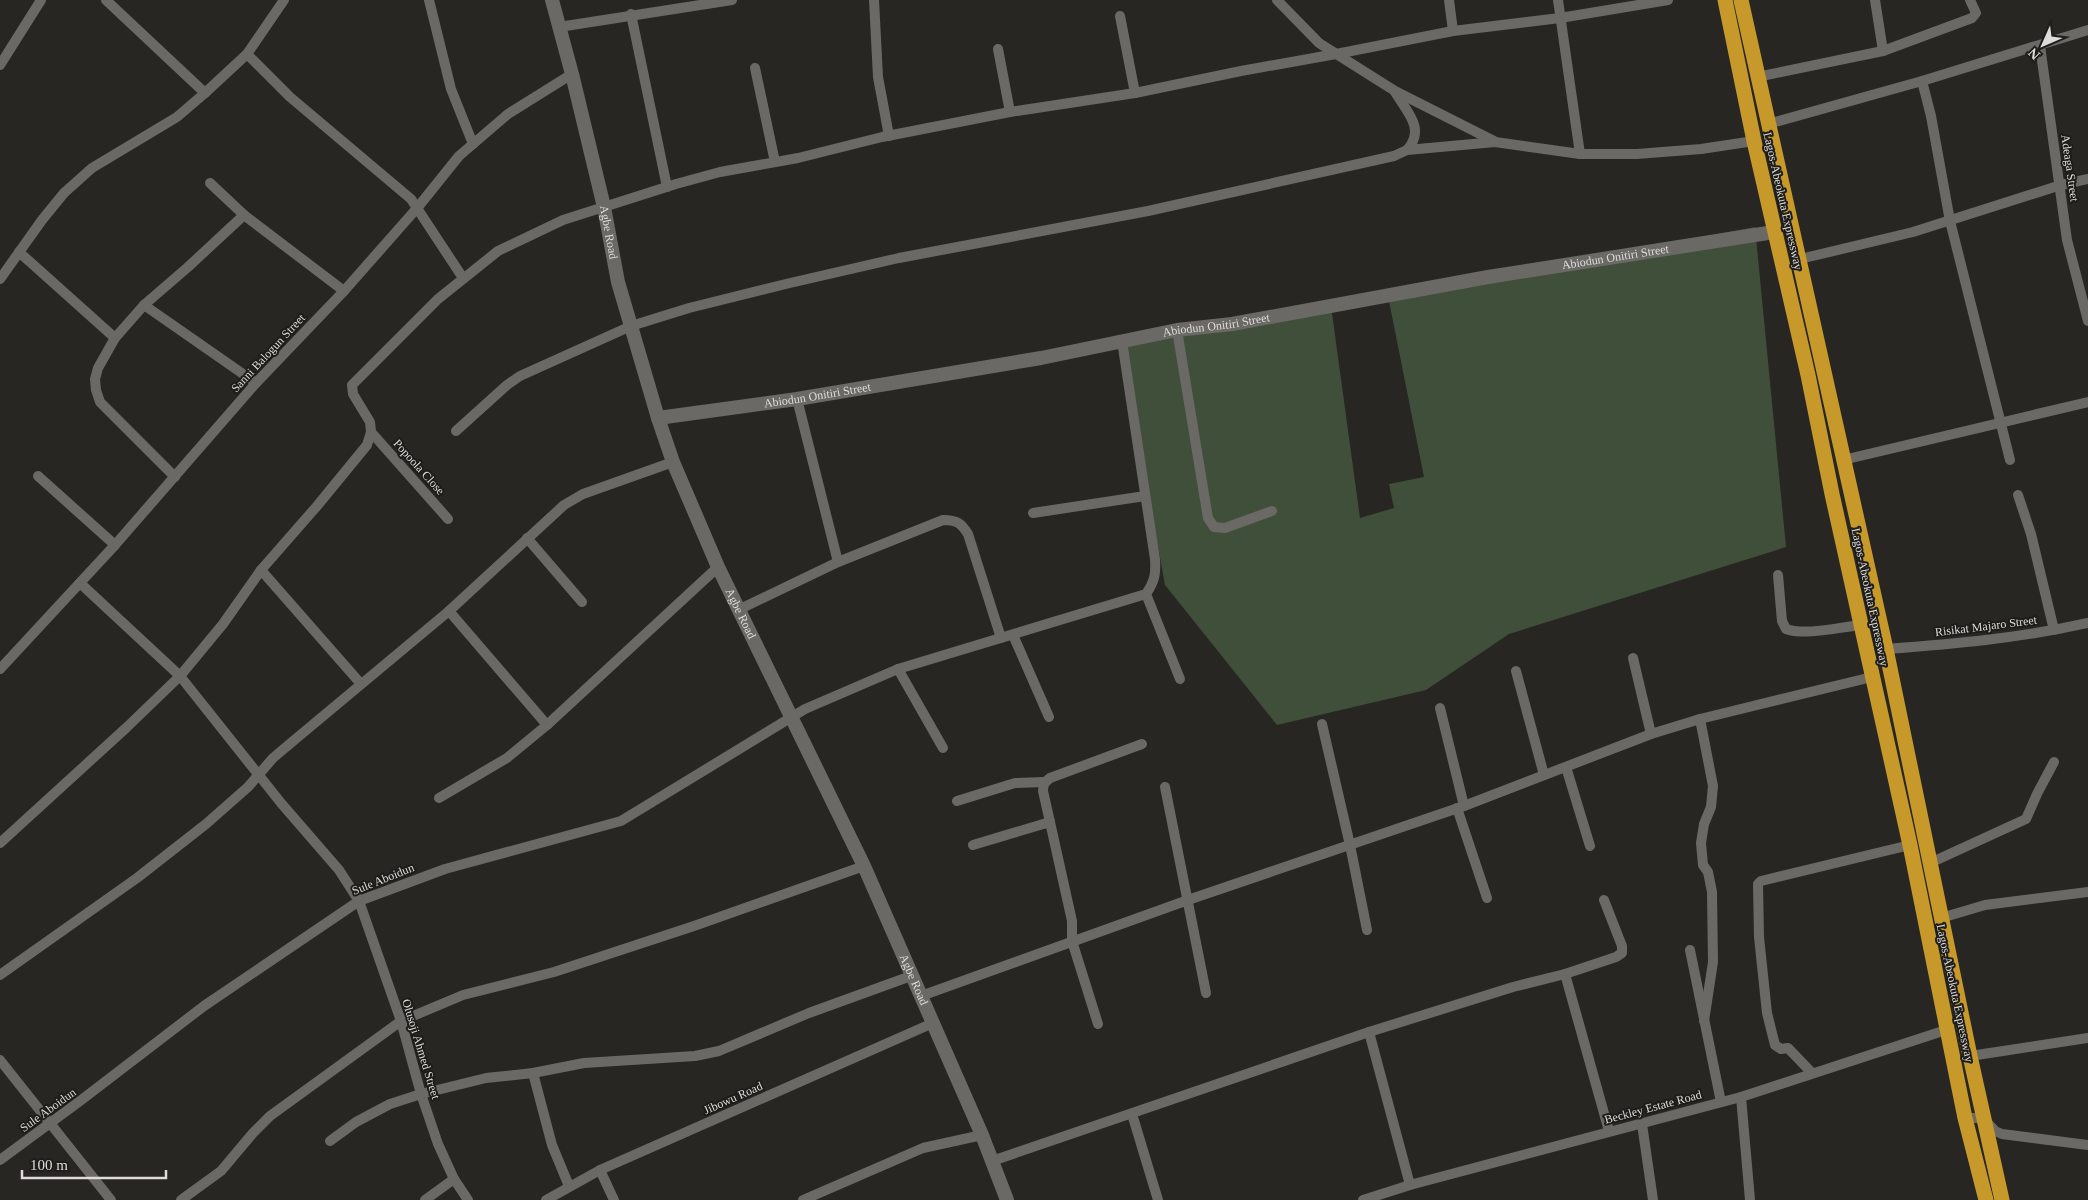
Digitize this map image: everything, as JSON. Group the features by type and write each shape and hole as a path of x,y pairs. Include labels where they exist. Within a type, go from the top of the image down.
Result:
{"highway":[{"name":"Lagos-Abeokuta Expressway","path":"1725,0 1754,141 1808,375 1872,677 1910,845 1965,1118 1986,1200"},
{"name":"Lagos-Abeokuta Expressway","path":"1741,0 1886,649 1983,1118 2002,1200"}],"street":[{"path":"0,65 41,0"},
{"path":"106,0 205,93"},
{"path":"428,0 451,89 473,144"},
{"name":"Agbe Road","path":"552,0 604,207 618,282 673,462 692,512 738,610 864,866 982,1134 1007,1200"},
{"path":"559,27 680,4 732,0"},
{"path":"874,0 878,77 889,136"},
{"path":"1277,0 1319,43 1395,91 1495,142"},
{"path":"1449,0 1453,30"},
{"path":"1558,0 1580,154"},
{"path":"0,842 126,728 180,676 223,624 261,570 317,506 366,445 371,432 370,422 353,394 352,385 438,299 498,251 563,220 720,172 1010,112 1136,93 1453,30 1560,18 1609,4 1668,0"},
{"path":"1875,0 1883,51"},
{"path":"1757,76 1883,51 1972,18 1976,13 1970,0"},
{"path":"0,279 42,220 64,193 92,168 177,117 205,93 247,54 282,1"},
{"path":"631,14 667,187"},
{"path":"1120,16 1136,93"},
{"path":"1768,124 1922,81 2088,30"},
{"name":"Adeaga Street","path":"2040,46 2061,186 2067,240 2088,321"},
{"path":"998,48 1010,112"},
{"path":"247,54 290,97 405,192 418,207 428,226 463,278"},
{"path":"755,68 775,162"},
{"name":"Sanni Balogun Street","path":"0,669 115,544 256,383 344,291 418,207 459,156 508,114 572,74"},
{"path":"1922,81 1931,116 1950,221 2010,460"},
{"path":"1395,91 1415,125 1416,138 1407,150"},
{"path":"456,430 507,385 520,376 631,326 688,308 790,282 899,258 1148,211 1394,156 1407,150 1495,142 1580,154 1637,154 1701,150 1754,141"},
{"path":"1800,260 1950,221 2061,186 2088,180"},
{"path":"210,183 244,215 344,291"},
{"path":"174,477 100,402 95,379 98,368 114,338 144,305 244,215"},
{"name":"Abiodun Onitiri Street","path":"658,418 797,399 1040,358 1177,330 1232,324 1488,277 1774,232"},
{"path":"19,252 114,338"},
{"path":"144,305 256,383"},
{"path":"1177,330 1208,518 1214,527 1225,528 1272,511"},
{"path":"1122,341 1156,573 1154,583 1146,594 1180,679"},
{"path":"797,399 838,562"},
{"path":"1843,460 2088,402"},
{"name":"Popoola Close","path":"371,432 448,519"},
{"path":"0,975 143,874 206,824 248,787 292,742 449,612 564,504 673,462"},
{"path":"38,476 115,544"},
{"path":"2018,495 2033,542 2054,630"},
{"path":"1033,513 1145,496"},
{"path":"738,610 838,562 944,520 955,520 963,525 968,534 1001,638"},
{"path":"527,538 582,602"},
{"path":"439,798 507,758 547,725 718,567"},
{"path":"261,570 361,684"},
{"path":"1778,575 1782,621 1786,629 1799,632 1861,625"},
{"name":"Olusoji Ahmed Street","path":"80,583 180,676 258,775 338,870 359,901 401,1021 438,1144 454,1179 468,1200"},
{"name":"Sule Aboidun","path":"0,1160 204,1006 359,901 445,868 621,821 791,716 898,669 1146,594"},
{"path":"449,612 547,725"},
{"name":"Risikat Majaro Street","path":"1886,649 1969,642 2054,630 2088,623"},
{"path":"1013,635 1049,717"},
{"path":"1633,658 1651,734"},
{"path":"898,669 943,748"},
{"path":"1516,671 1544,775"},
{"path":"921,996 1188,900 1460,807 1651,734 1700,719 1872,677"},
{"path":"1440,708 1460,807 1487,898"},
{"path":"1700,719 1713,786 1711,807 1704,824 1700,843 1703,865 1708,872 1712,892 1713,962 1704,1021"},
{"path":"1322,724 1350,845 1367,930"},
{"path":"1098,1024 1072,941 1072,921 1043,786 1050,778 1142,744"},
{"path":"1930,863 2026,819 2054,762"},
{"path":"1566,767 1590,846"},
{"path":"957,801 1015,783 1045,782"},
{"path":"1165,787 1206,993"},
{"path":"972,844 1050,822"},
{"path":"1812,1073 1788,1048 1781,1049 1775,1045 1770,1029 1759,937 1758,884 1761,881 1910,845"},
{"path":"181,1200 221,1171 270,1116 401,1021 464,995 564,969 694,926 864,866"},
{"path":"1942,918 1985,905 2088,892"},
{"path":"992,1161 1369,1032 1513,987 1565,974 1616,958 1622,953 1622,946 1604,900"},
{"path":"1690,950 1721,1102"},
{"path":"1565,974 1609,1132"},
{"path":"330,1141 356,1122 390,1104 422,1094 486,1078 533,1073 584,1062 695,1056 719,1051 809,1013 911,976"},
{"name":"Jibowu Road","path":"546,1200 568,1186 600,1170 933,1023"},
{"name":"Beckley Estate Road","path":"1363,1200 1410,1185 1721,1102 1946,1030"},
{"path":"1369,1032 1410,1185"},
{"path":"1970,1056 2088,1038"},
{"path":"0,1060 111,1200"},
{"path":"533,1073 552,1145 568,1186"},
{"path":"1741,1096 1750,1200"},
{"path":"1132,1114 1158,1200"},
{"path":"1965,1118 1983,1118 1995,1131 2002,1134 2088,1145"},
{"path":"1642,1124 1653,1200"},
{"path":"803,1200 884,1163 924,1148 982,1134"},
{"path":"600,1170 614,1200"},
{"path":"425,1200 454,1179"}],"green space":[{"path":"1755,227 1786,547 1509,634 1426,690 1277,725 1165,585 1122,346 1331,306 1360,518 1394,508 1389,484 1424,477 1388,296"}]}
